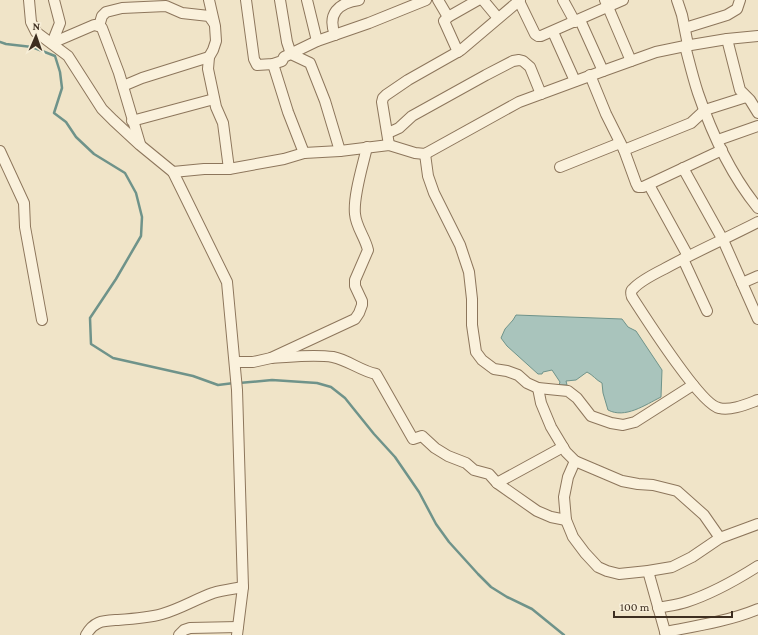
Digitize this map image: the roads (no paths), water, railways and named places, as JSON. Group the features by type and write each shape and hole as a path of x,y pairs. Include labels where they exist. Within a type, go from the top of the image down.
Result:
{"street":[{"path":"29,0 31,22 36,32 44,39 52,43 72,61 102,109 140,145 173,172 227,282 237,390 243,587 238,631 190,628 184,630 179,635"},
{"path":"52,43 60,22 54,0"},
{"path":"209,0 216,41 213,50 208,57 208,69 214,99 223,123 229,169"},
{"path":"246,0 257,65 273,64 282,61 284,57 317,41 335,35 400,5 426,0"},
{"path":"280,0 287,42 291,54 310,63 325,101 340,151"},
{"path":"307,0 317,41"},
{"path":"335,35 332,26 334,12 341,6 355,0 359,0"},
{"path":"438,0 448,17"},
{"path":"458,52 444,22 448,17 478,0"},
{"path":"483,0 498,18"},
{"path":"563,0 577,21 603,71"},
{"path":"389,144 382,102 383,98 408,80 473,42 498,18 519,1 535,34 541,36 577,21 607,3 623,0"},
{"path":"677,0 685,28 686,45 698,93 722,150 735,176 758,208"},
{"path":"685,28 727,14 737,9 740,0"},
{"path":"607,3 631,61"},
{"path":"99,26 102,16 106,12 112,10 122,8 166,6 182,13 209,16 214,23"},
{"path":"52,43 94,25 102,28 123,86 140,145"},
{"path":"553,32 575,81"},
{"path":"173,172 217,168 229,169 284,159 304,153 340,151 389,144 415,153 425,154 518,102 590,75 656,52 686,45 758,36"},
{"path":"727,39 740,90 750,100 758,112"},
{"path":"123,86 142,78 208,57"},
{"path":"388,133 399,128 412,116 486,74 513,61 523,61 530,67 541,94"},
{"path":"273,64 288,112 304,153"},
{"path":"590,75 606,114 622,146 638,187 649,185 722,150"},
{"path":"560,167 691,123 705,110 746,97"},
{"path":"132,121 214,99"},
{"path":"718,140 758,126"},
{"path":"271,358 355,319 359,313 362,301 355,286 355,280 368,250 358,227 355,215 356,200 367,147"},
{"path":"0,151 24,203 25,227 42,320"},
{"path":"425,154 428,176 434,193 460,245 469,272 472,299 472,325 476,352 482,360 494,369 507,371 518,375 527,383 538,388 568,391 577,398 591,416 611,423 623,425 635,422 693,385"},
{"path":"684,168 723,240 758,319"},
{"path":"649,185 685,257 707,310"},
{"path":"758,222 685,257 650,276 632,289 631,293 632,297 693,385 706,400 720,409 744,405 758,400"},
{"path":"742,283 758,276"},
{"path":"235,362 253,362 271,358 318,356 333,357 376,374 413,439 422,436 435,448 448,456 466,463 474,470 489,474 497,483 537,511 551,517 566,520"},
{"path":"538,388 545,414 563,447 575,461 622,481 654,485 677,491 704,515 720,538"},
{"path":"497,483 563,447"},
{"path":"575,461 568,477 564,496 566,520 573,537 585,553 598,566 608,571 619,574 672,567 692,557 720,538 758,524"},
{"path":"658,608 686,602 744,575 758,566"},
{"path":"648,571 665,634 724,620 758,609"},
{"path":"86,635 91,627 105,621 162,614 213,593 243,587"}],"water":[{"path":"516,315 622,319 628,327 636,331 662,370 661,397 635,410 621,413 615,412 608,410 602,383 587,372 576,380 566,381 567,385 559,385 560,382 552,370 538,374 507,346 501,338 505,329"}],"waterway":[{"path":"0,42 32,47 55,56 60,72 62,88 54,113 66,122 76,137 94,154 125,173 136,193 142,217 141,236 116,279 90,318 91,344 113,358 193,376 218,385 234,383"},
{"path":"239,383 272,380 317,383 331,387 345,398 395,457 419,492 436,524 449,542 478,574 491,587 507,597 532,609 564,635"}]}
